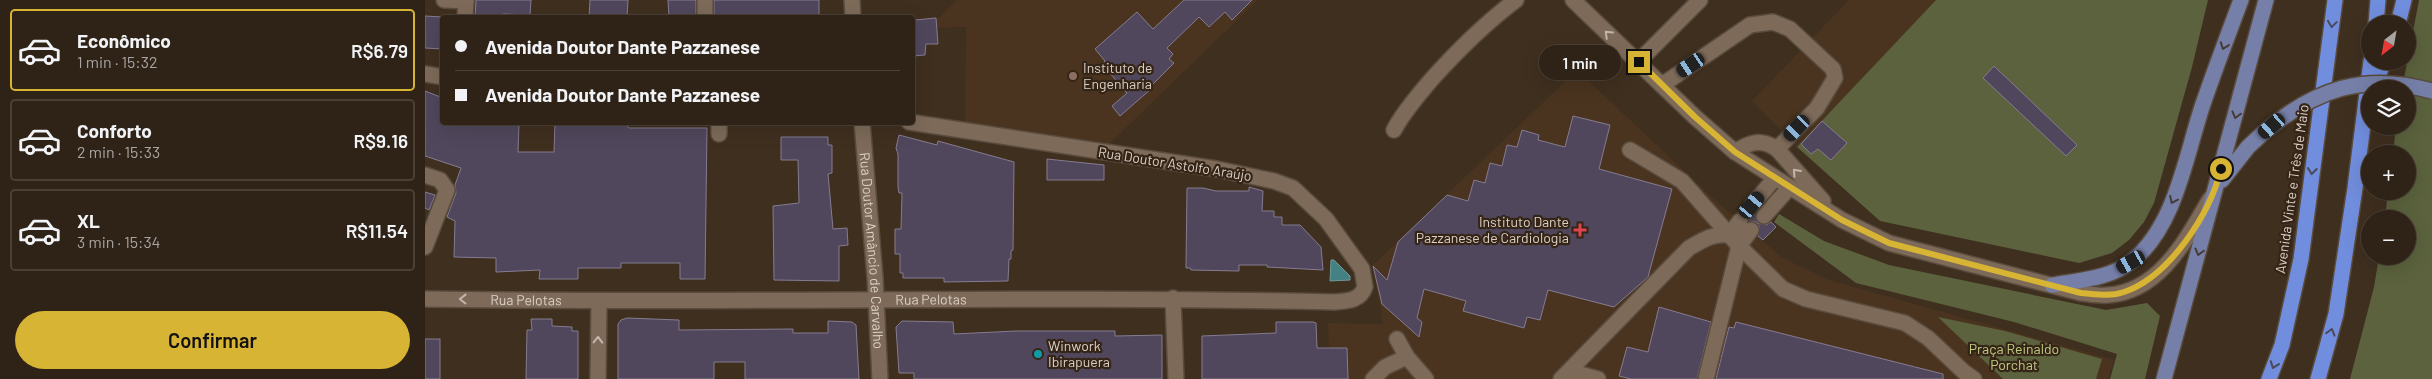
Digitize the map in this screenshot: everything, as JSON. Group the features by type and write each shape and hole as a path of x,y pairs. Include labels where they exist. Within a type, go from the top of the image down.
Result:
{"highway":[{"name":"Avenida Vinte e Três de Maio","path":"2269,379 2281,345 2301,259 2335,0"},
{"path":"2376,15 2379,0"},
{"path":"2400,15 2404,0"},
{"path":"2318,379 2336,314 2362,135"}],"main road":[{"path":"2052,285 2116,271 2142,253 2155,235 2176,192 2203,104 2241,0"},
{"path":"2164,379 2217,188 2266,0"},
{"path":"2217,188 2248,147 2262,134 2303,103 2326,92 2349,86 2391,83 2407,84 2432,91"}],"street":[{"path":"444,0 466,1 465,15"},
{"path":"705,0 705,15"},
{"path":"852,0 853,15"},
{"path":"1393,130 1404,110 1461,46 1486,23 1516,0"},
{"path":"1573,0 1695,117 1735,152 1842,220 1889,243 2081,293 2107,295 2122,293 2140,285 2162,270 2181,248 2217,188"},
{"path":"1639,62 1700,0"},
{"path":"1662,85 1750,25 1773,22 1790,29 1833,69 1835,78 1817,108 1777,149"},
{"path":"425,74 440,76"},
{"name":"Rua Doutor Astolfo Araújo","path":"915,123 1217,169 1274,181 1293,188 1326,219 1362,269 1366,280 1363,294 1348,301"},
{"name":"Rua Doutor Amâncio de Carvalho","path":"862,125 876,300 880,379"},
{"path":"1735,152 1752,142 1761,142 1777,149 1799,176 1842,220"},
{"path":"1630,150 1682,181 1734,240 1783,289 1806,299 1905,323 1928,338 1964,372 1975,379"},
{"path":"425,174 440,180 447,190 425,247"},
{"path":"1752,205 1775,178"},
{"path":"1764,216 1790,187"},
{"path":"1706,379 1734,240 1745,225"},
{"path":"1565,375 1689,248 1718,234 1734,240"},
{"name":"Rua Pelotas","path":"425,298 599,302 1173,298 1348,301"},
{"path":"1173,298 1176,379"},
{"path":"598,379 599,302"},
{"path":"1397,339 1407,357 1426,379"},
{"path":"1373,379 1385,367 1407,357"},
{"path":"1565,375 1598,379"}],"shaded area":[{"name":"Instituto de Engenharia","path":"957,0 1258,0 1108,145 965,125 966,27 928,28"},
{"path":"1849,0 1936,0 1797,147 1752,101"},
{"name":"Instituto Dante Pazzanese de Cardiologia","path":"1577,70 1716,201 1783,258 1829,280 2114,360 2108,379 1330,379 1328,323 1383,324 1373,265"}],"green space":[{"path":"1936,0 2208,0 2192,67 2154,203 2144,222 2129,240 2112,253 2079,263 1880,221 1797,147"},
{"path":"2419,0 2432,0 2432,379 2350,379 2374,287 2378,265 2416,265 2416,210 2386,210 2387,200 2416,200 2416,145 2394,145 2395,135 2416,135 2416,80 2404,80 2406,70 2416,70 2416,16"},
{"path":"1779,214 1824,241 1889,265 2106,310 2147,303 2160,316 2145,379 2110,379 2117,354 2014,322 1856,283 1774,222"},
{"name":"Praça Reinaldo Porchat","path":"1938,317 2005,331 2102,359 2096,379 2003,379"}],"water":[{"path":"1331,260 1334,260 1350,276 1350,280 1330,281"}],"building":[{"path":"476,0 531,0 530,15 475,15"},
{"path":"590,0 628,0 627,15 589,15"},
{"path":"668,0 696,0 696,15 669,15"},
{"path":"714,0 819,0 819,15 714,15"},
{"path":"1184,0 1252,0 1232,20 1225,12 1209,27 1199,17 1167,48 1173,54 1169,59 1174,63 1149,88 1151,89 1120,116 1112,106 1127,93 1102,64 1105,61 1095,49 1137,12 1153,29"},
{"path":"425,16 440,17 440,49 425,48"},
{"path":"936,18 938,44 926,44 925,55 915,56 915,20"},
{"path":"1994,66 2077,145 2066,156 1983,78"},
{"path":"425,91 440,97 440,125 519,125 518,152 554,152 555,125 626,125 629,128 707,128 705,279 680,279 680,263 621,263 621,268 578,268 578,279 539,279 540,270 496,272 496,258 454,257 455,221 447,217 456,193 455,185 461,168 425,156"},
{"path":"1573,116 1610,125 1599,169 1672,189 1648,277 1614,307 1548,290 1540,320 1527,317 1524,328 1463,311 1466,301 1424,289 1417,318 1422,322 1419,337 1382,304 1373,266 1387,280 1398,242 1447,195 1468,201 1474,180 1485,183 1490,163 1502,166 1507,145 1517,147 1522,130 1539,135 1538,140 1565,147"},
{"path":"1822,121 1847,143 1831,160 1818,149 1811,154 1801,144"},
{"path":"899,135 937,145 938,141 1014,162 1013,250 1011,251 1011,259 1009,259 1008,281 944,282 944,278 903,278 903,273 900,273 900,254 895,254 895,229 901,229 902,193 899,193 898,187 898,154 896,148"},
{"path":"781,137 828,137 828,145 832,145 832,173 828,174 833,229 847,228 848,245 839,246 839,281 774,280 773,206 799,203 798,160 781,160"},
{"path":"1047,159 1104,165 1104,180 1047,180"},
{"path":"1249,187 1263,191 1262,211 1274,211 1274,217 1282,217 1282,225 1300,225 1321,247 1323,270 1267,267 1267,265 1239,265 1239,271 1191,270 1186,268 1187,188 1203,188 1216,191 1249,191"},
{"path":"425,192 435,195 429,210 425,208"},
{"path":"1744,209 1750,214 1755,214 1758,223 1766,225 1771,222 1776,227 1763,240 1758,236 1759,226 1756,222 1749,221 1746,214 1741,212"},
{"path":"1659,307 1711,322 1697,379 1631,379 1619,376 1627,347 1648,352"},
{"path":"627,318 679,320 679,330 793,329 793,333 828,333 828,321 852,322 856,325 859,379 745,379 745,362 714,362 714,379 618,379 618,324 621,320"},
{"path":"531,319 552,319 552,326 572,327 572,331 578,331 578,379 526,379 527,330 532,330"},
{"path":"902,321 953,322 954,334 1016,331 1115,331 1115,336 1162,335 1162,379 914,379 914,373 899,373 896,327"},
{"path":"1276,322 1316,323 1317,348 1347,348 1348,379 1202,379 1202,336 1276,333"},
{"path":"1736,322 1943,374 1943,379 1716,379 1729,327 1734,328"},
{"path":"425,339 440,339 440,379 425,379"}],"tunnel":[{"path":"1740,221 1752,205"}],"place":[{"name":"Instituto de Engenharia","path":"1073,76"},
{"name":"Instituto Dante Pazzanese de Cardiologia","path":"1580,230"},
{"name":"Winwork Ibirapuera","path":"1038,354"}],"route":[{"path":"1639,62 1695,117 1735,152 1842,220 1889,243 2081,293 2107,295 2122,293 2140,285 2162,270 2181,248 2217,188 2221,169"}]}
